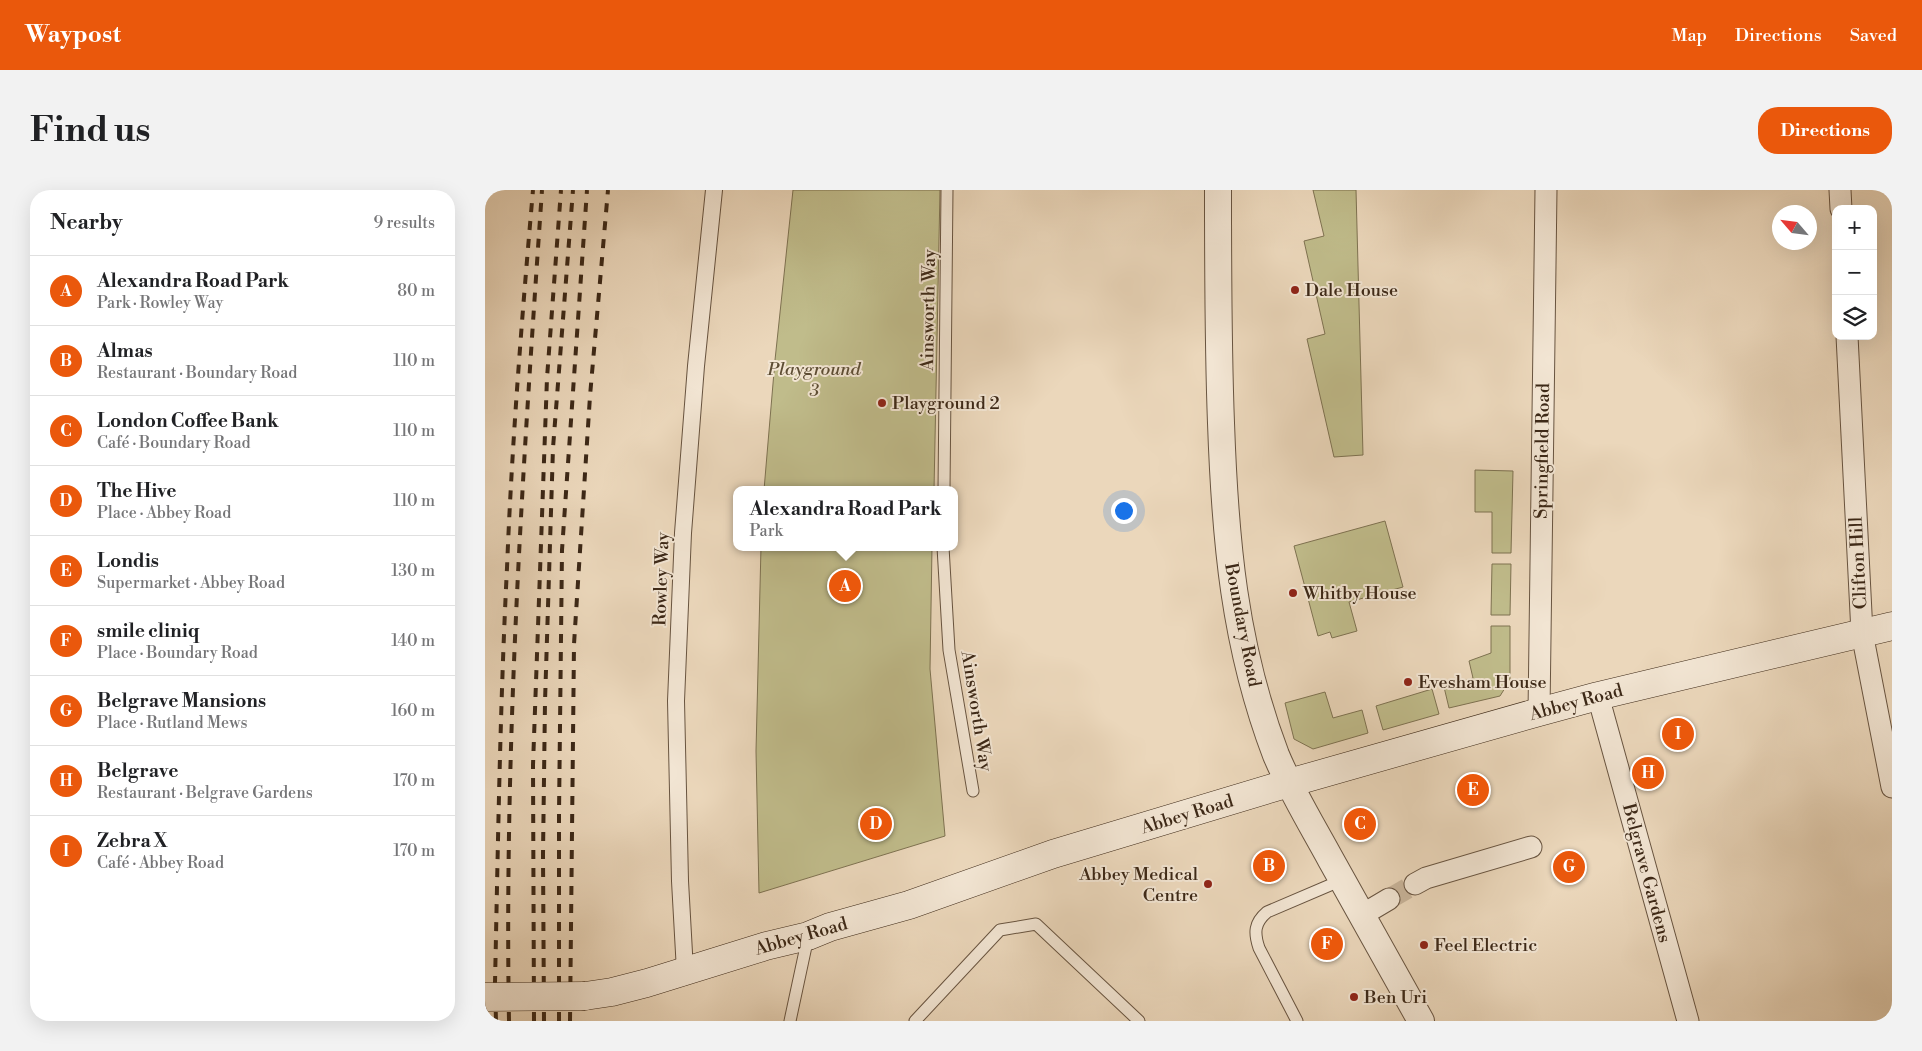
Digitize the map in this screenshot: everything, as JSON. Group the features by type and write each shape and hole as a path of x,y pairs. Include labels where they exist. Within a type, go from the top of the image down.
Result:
{"main road":[{"name":"Abbey Road","path":"485,997 585,996 618,991 767,946 808,936 829,927 909,905 1053,854 1289,783 1599,696 1892,626"}],"street":[{"name":"Rowley Way","path":"685,971 676,701 683,533 696,366 714,190"},
{"name":"Boundary Road","path":"1218,190 1218,335 1223,478 1234,599 1248,664 1270,737 1289,783 1421,1021"},
{"name":"Springfield Road","path":"1539,712 1546,190"},
{"path":"1840,190 1841,205"},
{"name":"Clifton Hill","path":"1847,340 1862,633 1892,787"},
{"name":"Belgrave Gardens","path":"1599,696 1688,1021"},
{"path":"1415,884 1426,878 1531,847"},
{"path":"1362,915 1389,899"}],"lane":[{"name":"Ainsworth Way","path":"943,486 947,190"},
{"name":"Ainsworth Way","path":"943,551 949,650 973,791"},
{"path":"1297,1021 1259,948 1255,936 1259,919 1267,912 1342,880"},
{"path":"915,1021 1000,930 1036,924 1139,1021"},
{"path":"790,1021 808,936"}],"green space":[{"name":"Playground 3","path":"793,190 940,190 934,486 764,486 775,360"},
{"path":"1313,190 1356,190 1363,455 1334,457 1307,339 1325,334 1304,241 1324,236"},
{"path":"1475,470 1513,471 1511,553 1492,553 1492,512 1475,512"},
{"path":"1385,521 1403,587 1349,602 1357,631 1332,638 1330,632 1318,636 1294,546"},
{"path":"761,551 932,551 930,669 945,836 759,893 756,751"},
{"path":"1492,564 1511,564 1510,615 1491,615"},
{"path":"1491,626 1510,626 1510,680 1500,696 1449,708 1444,687 1473,678 1469,661 1491,653"},
{"path":"1432,689 1439,714 1383,730 1376,706"},
{"path":"1325,692 1333,718 1362,710 1368,733 1313,749 1294,739 1285,703"}],"tunnel":[{"path":"1389,899 1415,884"}],"railway":[{"path":"496,1021 495,983 501,724 509,521 521,332 533,190"},
{"path":"509,1021 508,917 512,709 528,397 542,190"},
{"path":"534,1021 533,765 547,378 561,190"},
{"path":"544,1021 543,854 545,702 553,448 573,190"},
{"path":"559,1021 562,550 587,190"},
{"path":"570,1021 574,644 590,396 608,190"}],"place":[{"name":"Dale House","path":"1295,290"},
{"name":"Playground 2","path":"882,403"},
{"name":"Alexandra Road Park","path":"845,586"},
{"name":"Whitby House","path":"1293,593"},
{"name":"Evesham House","path":"1408,682"},
{"name":"Zebra X","path":"1678,734"},
{"name":"Belgrave","path":"1648,773"},
{"name":"Londis","path":"1473,790"},
{"name":"The Hive","path":"876,824"},
{"name":"London Coffee Bank","path":"1360,824"},
{"name":"Almas","path":"1269,866"},
{"name":"Belgrave Mansions","path":"1569,867"},
{"name":"Abbey Medical Centre","path":"1208,884"},
{"name":"smile cliniq","path":"1327,944"},
{"name":"Feel Electric","path":"1424,945"},
{"name":"Ben Uri","path":"1354,997"}]}
